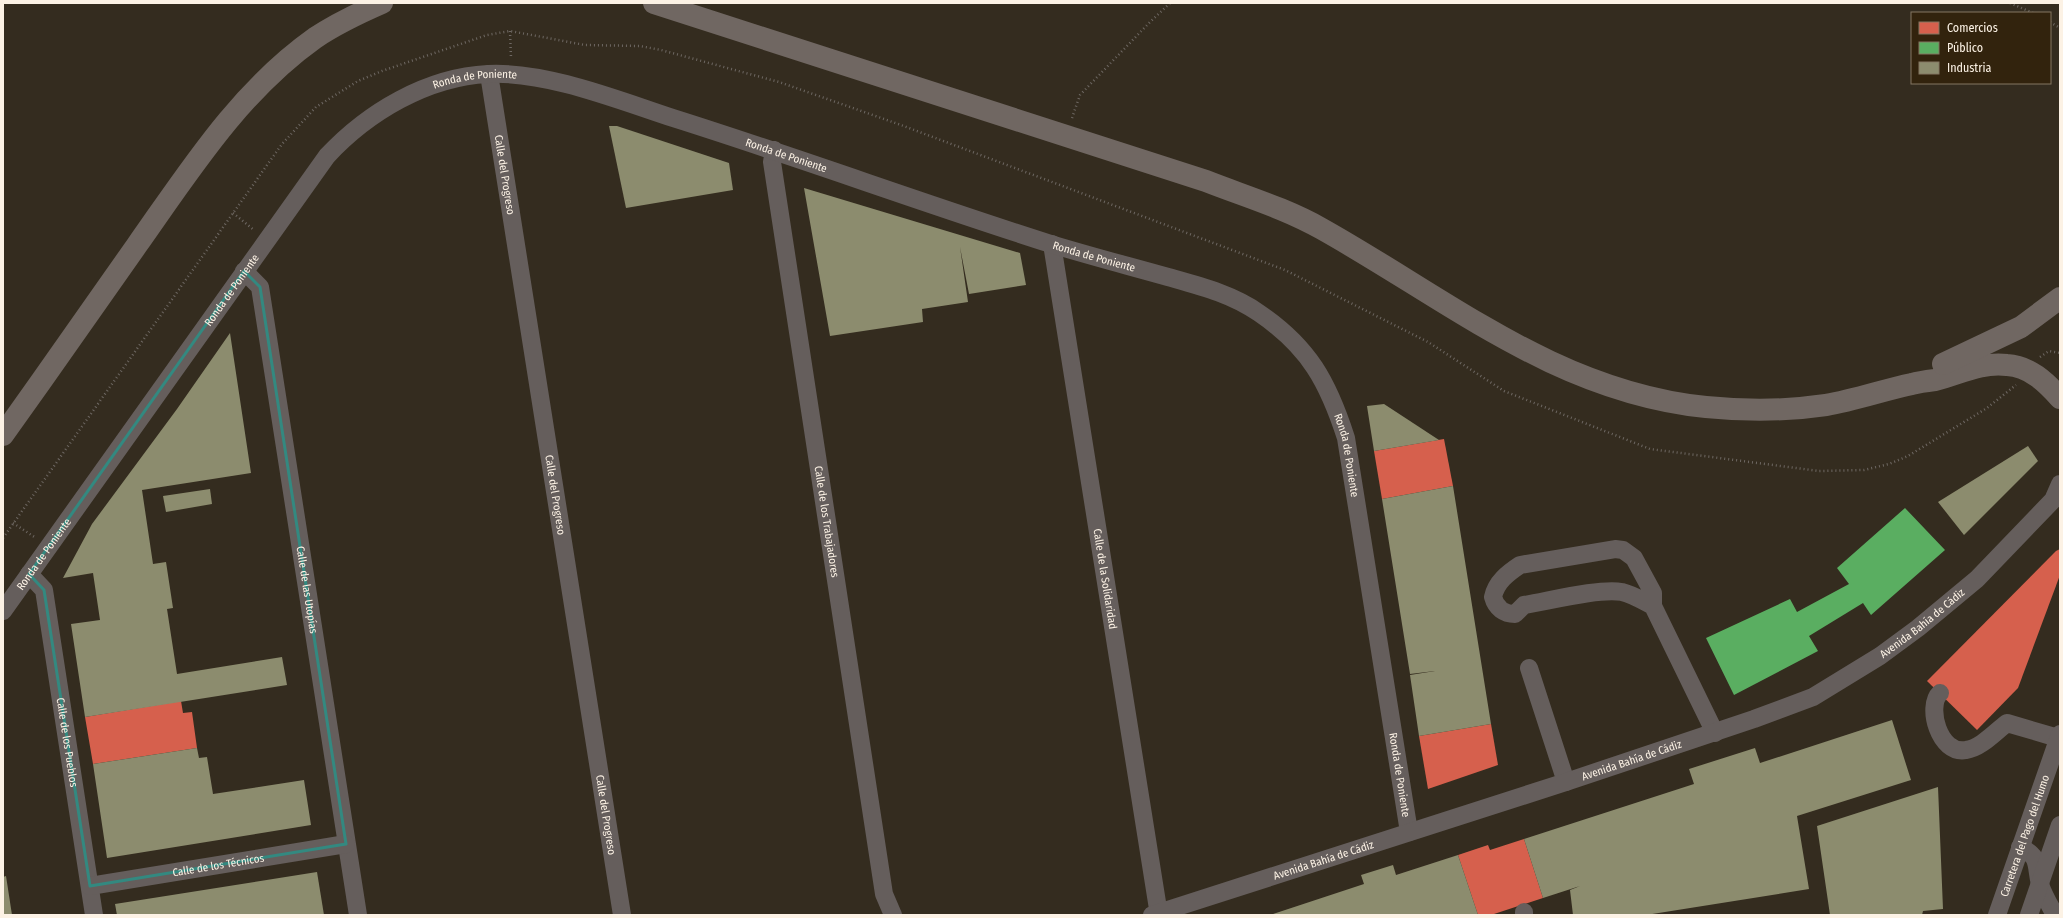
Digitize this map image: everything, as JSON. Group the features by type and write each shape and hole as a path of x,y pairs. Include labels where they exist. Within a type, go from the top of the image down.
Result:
{"main road":[{"path":"3,435 204,151 248,97 282,64 316,38 352,17 382,3"},
{"path":"654,3 1206,181 1287,212 1319,227 1523,349 1589,379 1624,391 1692,406 1732,410 1767,410 1826,405 1861,398 1912,384 1936,380 1971,368 1985,365 2006,364 2018,366 2029,371 2045,382 2060,398"},
{"path":"1912,384 1934,369 2021,327 2060,298"}],"street":[{"name":"Ronda de Poniente","path":"3,611 267,239 327,156 345,137 387,106 428,88 457,79 489,74 535,77 585,89 774,150 1052,244 1220,292 1257,312 1293,339 1319,371 1337,409 1346,438 1409,832"},
{"name":"Calle del Progreso","path":"489,74 622,915"},
{"name":"Calle de los Trabajadores","path":"774,150 772,162 884,894 893,915"},
{"name":"Calle de la Solidaridad","path":"1052,244 1156,914"},
{"name":"Calle de las Utopías","path":"244,271 260,287 358,915"},
{"name":"Avenida Bahía de Cádiz","path":"1156,914 1715,733 1812,697 1880,656 1918,628 1977,579 2058,493"},
{"path":"1653,606 1630,595 1606,591 1524,605 1515,614 1510,614 1497,606 1493,597 1498,583 1508,573 1520,565 1622,550 1634,558 1654,593 1653,606 1715,733"},
{"name":"Calle de los Pueblos","path":"29,574 44,590 94,915"},
{"path":"1529,668 1566,782"},
{"path":"1940,693 1935,699 1935,714 1941,738 1951,748 1958,751 1972,749 2007,723 2059,736"},
{"name":"Carretera del Pago del Humo","path":"1997,915 2059,736"},
{"path":"2029,915 2060,825"},
{"name":"Calle de los Técnicos","path":"90,886 346,844"},
{"path":"2020,847 2031,853 2037,862 2040,883 2054,913 2059,915"},
{"name":"Calle de los Trabajadores","path":"881,915 884,894"}],"path":[{"path":"1067,136 1075,106 1080,95 1170,3"},
{"path":"2010,3 2031,12"},
{"path":"2051,23 2060,28"},
{"path":"510,31 511,75"},
{"path":"3,538 282,144 316,107 334,94 358,81 382,71 460,44 510,31 585,45 640,46 661,50 779,82 901,125 1285,270 1428,342 1504,391 1650,450 1819,471 1864,470 1889,464 1908,456 1994,403 2011,390 2041,356 2048,352 2060,353"},
{"path":"233,213 267,239"},
{"path":"13,524 49,546"}],"highlighted area":[{"path":"244,271 260,287 346,844 90,886 44,590 29,574"}],"building: Comercios":[{"path":"1444,439 1453,486 1382,499 1374,451"},
{"path":"2060,549 2060,575 2018,688 1977,730 1927,681 2056,551"},
{"path":"181,701 183,713 192,712 197,748 93,764 85,717"},
{"path":"1491,724 1498,765 1428,789 1419,736"},
{"path":"1524,839 1543,898 1491,915 1478,915 1458,855 1488,845 1490,850"}],"building: Público":[{"path":"1905,508 1945,550 1871,615 1863,603 1809,636 1818,651 1734,695 1706,638 1790,599 1797,612 1849,584 1837,568"}],"building: Industria":[{"path":"609,126 617,126 729,163 733,190 626,208"},
{"path":"804,188 1020,253 1026,285 969,294 960,247 968,302 922,309 923,322 830,336"},
{"path":"230,333 251,473 142,490 153,564 166,562 173,608 167,609 177,674 282,657 287,685 85,717 71,624 100,620 93,573 63,578 92,524 177,409"},
{"path":"1384,404 1439,440 1374,451 1367,406"},
{"path":"2028,446 2038,461 1964,535 1938,502"},
{"path":"1453,486 1491,724 1419,736 1410,675 1435,671 1410,674 1382,499"},
{"path":"210,489 212,504 166,512 163,496"},
{"path":"1892,720 1911,780 1797,816 1809,889 1646,915 1573,915 1570,890 1580,886 1543,898 1524,839 1694,784 1689,769 1755,748 1760,763"},
{"path":"197,748 199,758 207,757 213,794 304,780 311,825 107,858 93,764"},
{"path":"1938,787 1943,909 1923,911 1922,915 1830,915 1817,826"},
{"path":"1458,855 1478,915 1270,915 1364,884 1361,875 1393,865 1396,875"},
{"path":"317,872 324,915 117,915 115,904"},
{"path":"6,876 12,915 3,915 3,877"}]}
